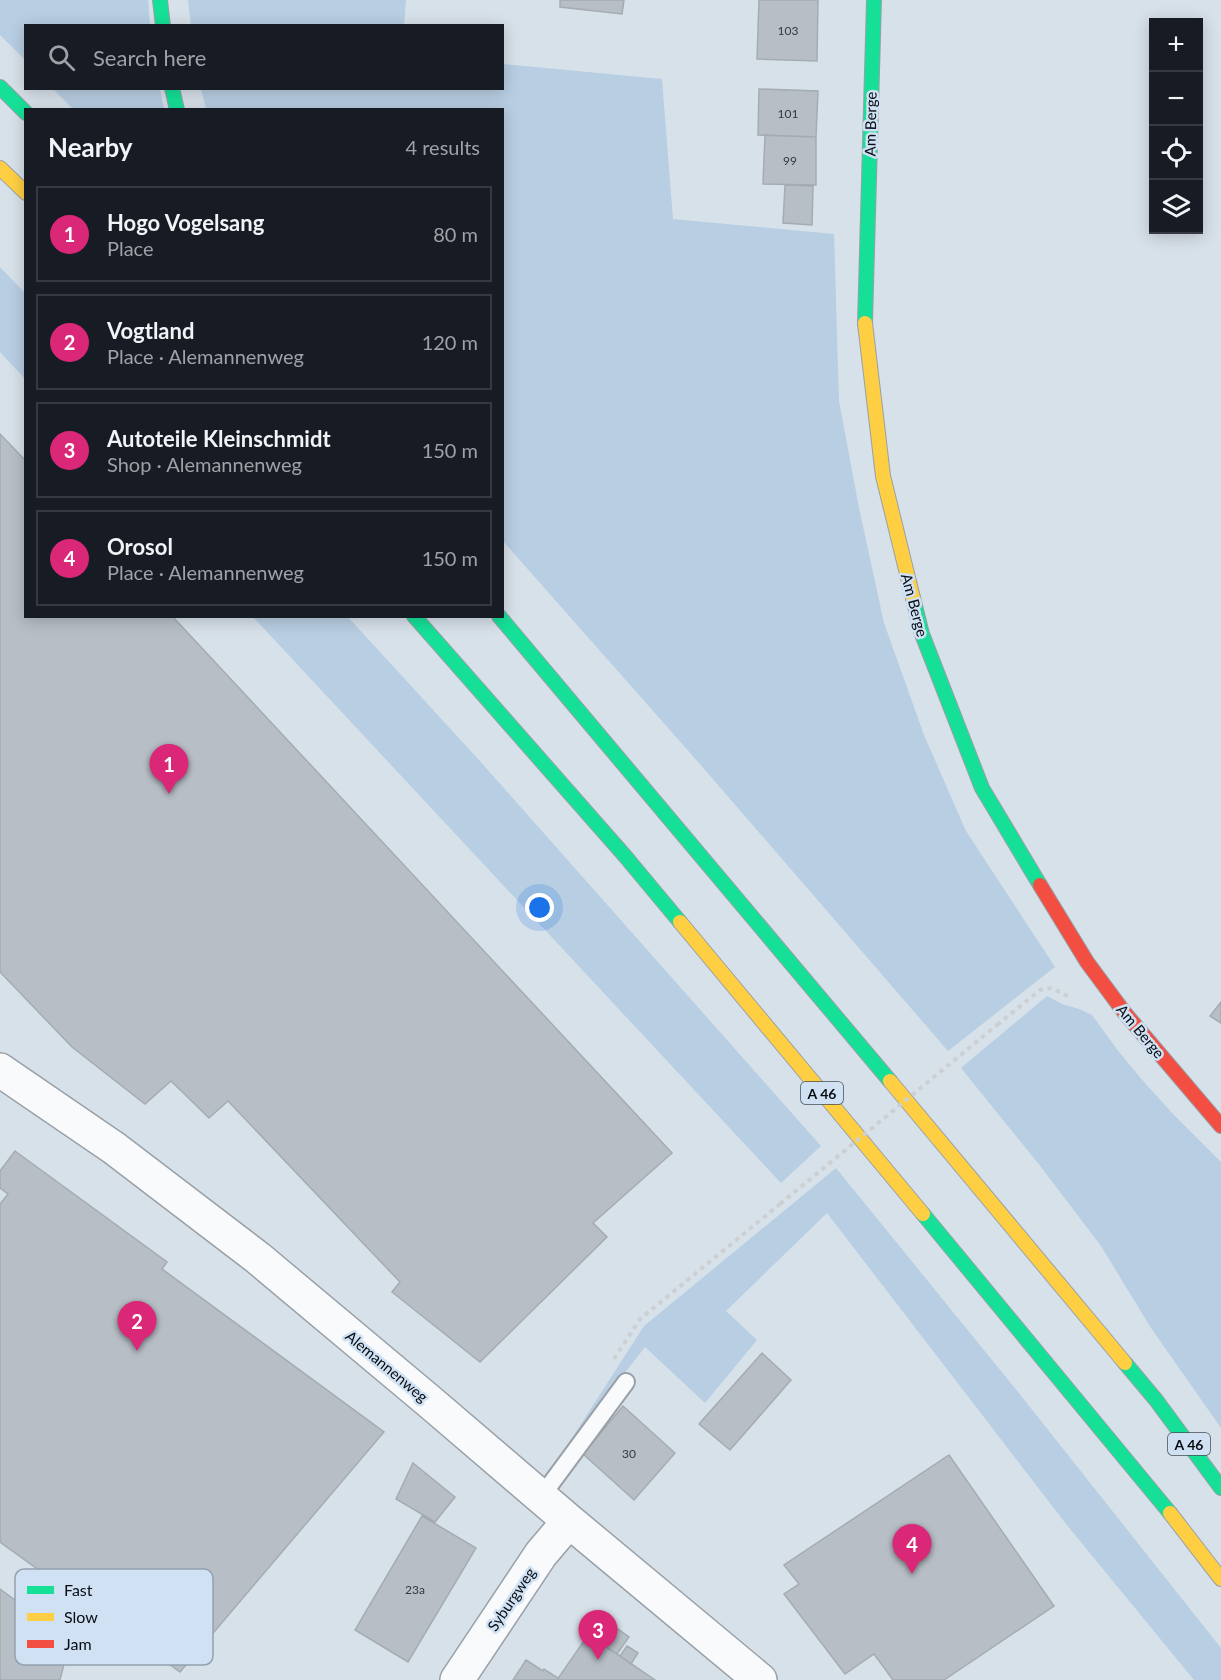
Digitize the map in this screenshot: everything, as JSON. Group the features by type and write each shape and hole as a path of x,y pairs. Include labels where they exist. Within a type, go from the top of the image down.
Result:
{"main road":[{"path":"160,0 163,24"},
{"name":"Am Berge","path":"874,0 865,329 883,476 922,633 982,788 1087,962 1124,1012 1221,1126"},
{"path":"0,87 24,111"},
{"path":"172,90 177,108"},
{"path":"0,168 24,191"},
{"name":"A 46","path":"416,618 625,856 1151,1489 1221,1579"},
{"name":"A 46","path":"501,618 1156,1400 1221,1488"}],"street":[{"name":"Alemannenweg","path":"0,1070 114,1148 258,1258 568,1521 760,1680"},
{"name":"Syburgweg","path":"457,1680 541,1554 568,1521"}],"lane":[{"path":"541,1497 626,1382"}],"path":[{"path":"610,1366 640,1319 1040,990 1052,988 1076,999"}],"shaded area":[{"path":"0,0 148,0 150,24 24,24 24,59 0,35"},
{"path":"188,0 406,0 404,24 191,24"},
{"path":"504,64 662,79 673,219 834,234 839,401 884,623 924,735 966,831 1055,967 948,1051 504,542 504,108 206,108 201,90 504,90"},
{"path":"54,90 160,90 164,108 72,108"},
{"path":"0,267 24,292 24,378 0,352"},
{"path":"254,618 349,618 478,759 821,1146 781,1183"},
{"path":"1047,996 1092,1015 1144,1082 1221,1162 1221,1428 1151,1328 1101,1246 961,1068"},
{"path":"836,1168 1018,1392 1221,1648 1221,1680 1194,1680 1066,1524 827,1213 726,1311 757,1340 705,1403 645,1347 563,1452 644,1326"}],"building":[{"path":"560,0 624,0 622,14 560,7"},
{"path":"759,0 818,0 817,61 757,59"},
{"path":"759,89 818,91 816,137 758,135"},
{"path":"765,135 816,137 816,185 763,184"},
{"path":"785,185 813,186 812,225 783,223"},
{"path":"0,434 24,459 24,618 174,618 672,1153 593,1223 607,1237 480,1362 392,1292 400,1282 228,1101 209,1118 171,1081 145,1104 72,1047 0,972"},
{"path":"1221,1002 1221,1023 1210,1016"},
{"path":"15,1151 167,1262 162,1269 384,1432 213,1633 213,1569 37,1569 0,1542 0,1204 8,1194 0,1188 0,1171"},
{"path":"762,1353 791,1380 730,1450 699,1424"},
{"path":"623,1406 675,1453 634,1500 583,1454"},
{"path":"949,1455 1054,1606 944,1680 893,1680 874,1654 845,1674 784,1594 799,1584 784,1565"},
{"path":"413,1463 455,1497 435,1522 396,1499"},
{"path":"422,1516 476,1548 408,1662 355,1630"},
{"path":"0,1589 15,1600 15,1665 64,1665 60,1680 0,1680"},
{"path":"594,1612 629,1637 617,1654 582,1630"},
{"path":"588,1635 617,1654 655,1680 557,1680"},
{"path":"627,1646 638,1653 631,1664 620,1656"},
{"path":"526,1660 558,1678 557,1680 513,1680"},
{"path":"170,1665 186,1665 180,1672"}],"traffic: fast":[{"path":"160,0 163,24"},
{"path":"865,323 874,0"},
{"path":"0,87 24,111"},
{"path":"172,90 177,108"},
{"path":"913,598 922,634 982,788 1040,885"},
{"path":"416,618 680,922"},
{"path":"501,618 890,1081"},
{"path":"923,1214 1170,1513"},
{"path":"1125,1363 1156,1400 1221,1488"}],"traffic: slow":[{"path":"0,168 24,191"},
{"path":"865,323 883,476 913,598"},
{"path":"680,922 923,1214"},
{"path":"890,1081 1125,1363"},
{"path":"1170,1513 1221,1579"}],"traffic: jam":[{"path":"1040,885 1087,962 1124,1012 1221,1126"}],"place":[{"name":"Hogo Vogelsang","path":"169,794"},
{"name":"Vogtland","path":"137,1351"},
{"name":"Orosol","path":"912,1574"},
{"name":"Autoteile Kleinschmidt","path":"598,1660"}]}
